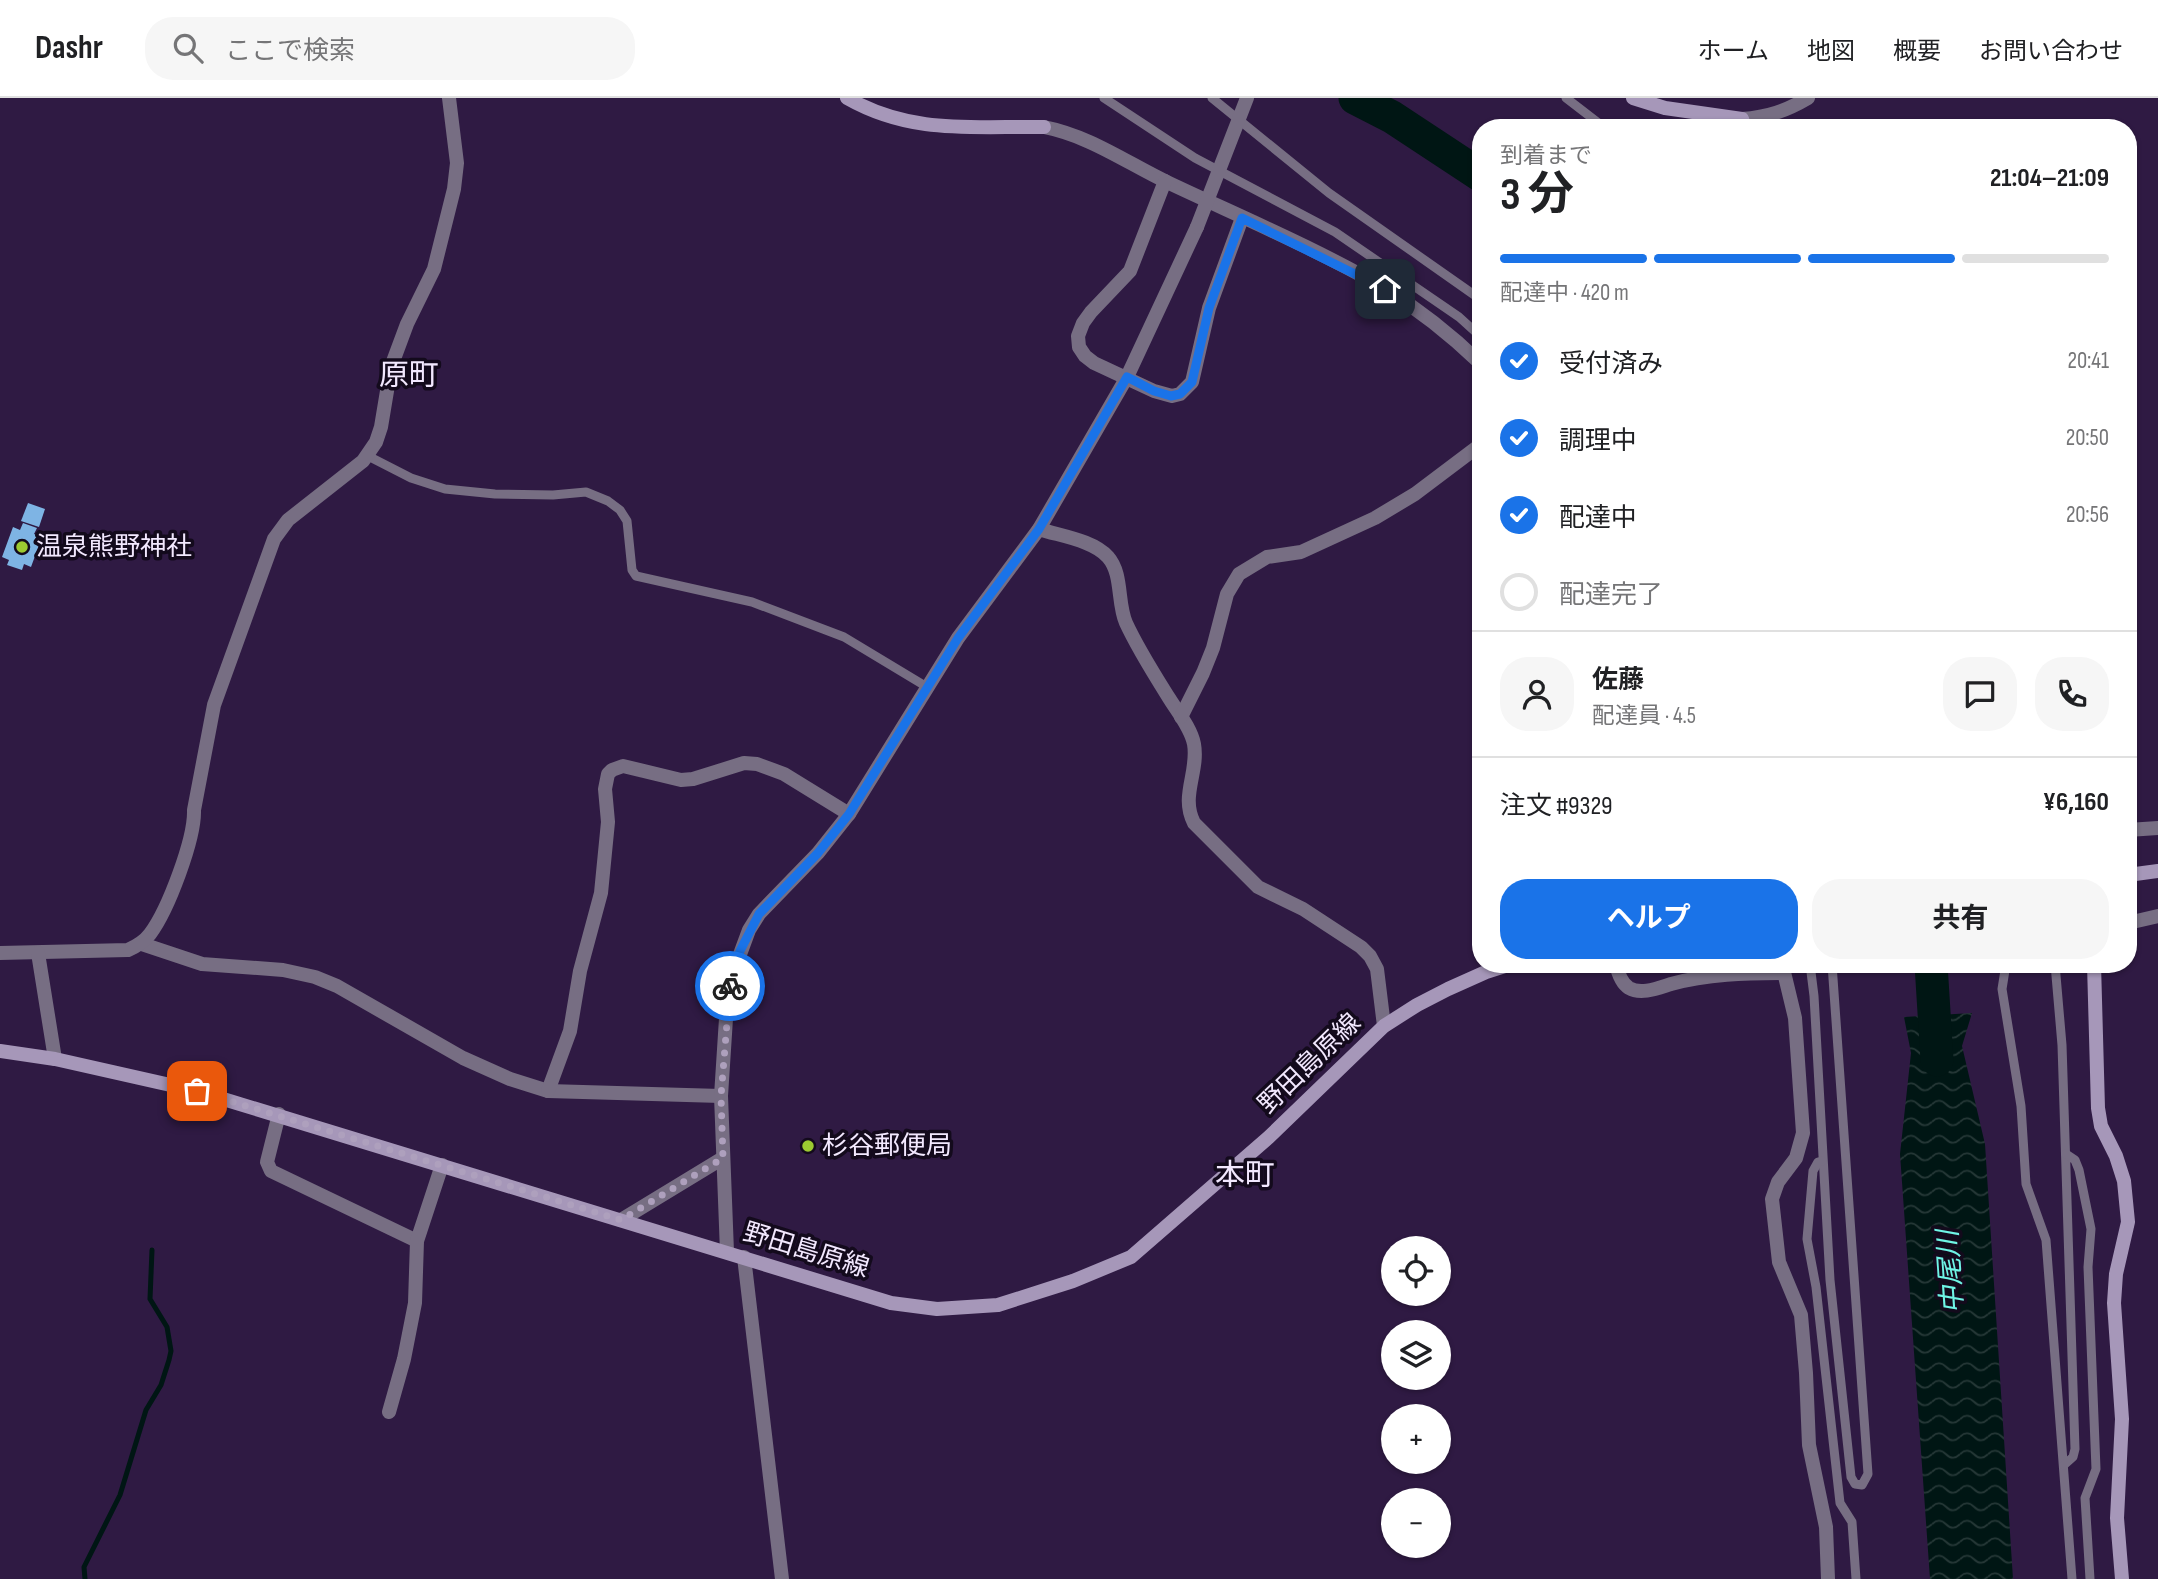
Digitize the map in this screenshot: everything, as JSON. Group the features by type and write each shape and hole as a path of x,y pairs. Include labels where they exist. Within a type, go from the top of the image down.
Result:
{"main road":[{"path":"847,98 873,111 909,123 950,128 1044,127"},
{"path":"1633,98 1665,108 1723,119"},
{"path":"2137,874 2158,871"},
{"name":"野田島原線","path":"0,1051 55,1059 197,1091 279,1114 891,1303 936,1309 998,1306 1073,1281 1131,1257 1269,1137 1384,1026 1416,1004 1484,973"},
{"path":"2094,973 2098,1108 2101,1125 2124,1181 2128,1222 2116,1274 2114,1303 2122,1419 2117,1518 2122,1579"}],"street":[{"path":"0,953 128,950 142,944 150,935 170,893 195,825 194,810 214,705 274,539 288,520 368,456 382,426 391,367 407,324 434,269 454,189 457,163 449,98"},
{"path":"727,1252 721,1096 727,1003 732,976 749,930 759,914 818,853 849,814 958,638 1039,529 1127,377 1196,227 1247,98"},
{"path":"1760,119 1790,109 1808,98"},
{"path":"1044,127 1086,139 1165,181 1385,289 1472,355"},
{"path":"1165,181 1130,271 1083,323 1078,336 1079,347 1094,363 1154,391 1171,396 1180,394 1192,382 1209,308 1242,218"},
{"path":"1181,717 1203,673 1213,648 1227,594 1239,574 1267,557 1301,552 1375,518 1415,494 1472,451"},
{"path":"1039,529 1083,543 1109,558 1114,567 1125,621 1181,717 1194,745 1188,803 1194,823 1258,887 1303,909 1361,947 1370,956 1377,969 1384,1026"},
{"path":"548,1091 570,1031 580,971 601,893 608,822 605,789 608,774 612,770 623,766 681,780 693,779 744,763 757,764 783,774 849,814"},
{"path":"2137,829 2158,828"},
{"path":"2137,921 2158,916"},
{"path":"142,944 202,964 283,970 315,977 337,986 463,1058 510,1079 548,1091 721,1096"},
{"path":"38,953 55,1059"},
{"path":"1619,973 1629,988 1638,990 1648,990 1688,979 1746,973"},
{"path":"1784,973 1795,1018 1803,1133 1796,1158 1778,1182 1772,1199 1779,1262 1801,1315 1809,1445 1826,1527 1828,1579"},
{"path":"279,1114 267,1162 271,1171 417,1241"},
{"path":"621,1220 723,1158"},
{"path":"390,1412 415,1303 417,1241 442,1165"},
{"path":"744,1257 782,1579"}],"lane":[{"path":"1104,98 1195,159 1335,232 1459,317 1472,329"},
{"path":"1212,98 1329,192 1472,293"},
{"path":"1566,98 1593,119"},
{"path":"368,456 411,478 445,489 495,494 553,495 586,492 608,501 621,510 627,521 632,570 636,576 752,602 844,637 927,687"},
{"path":"1811,973 1830,1280 1851,1477 1855,1484 1862,1485 1868,1474 1833,973"},
{"path":"2005,973 2002,989 2021,1106 2026,1184 2046,1240 2072,1579"},
{"path":"2056,973 2062,1045 2075,1449 2073,1457 2064,1465"},
{"path":"2066,1154 2075,1160 2079,1170 2091,1229 2088,1267 2096,1469 2085,1499 2090,1579"},
{"path":"1822,1161 1818,1162 1813,1171 1807,1239 1816,1287 1840,1503 1852,1522 1856,1579"}],"water":[{"path":"1972,1013 1962,1046 1985,1144 2013,1579 1930,1579 1900,1154 1911,1053 1904,1017"}],"building":[{"path":"28,503 45,509 39,527 21,521"},
{"name":"温泉熊野神社","path":"23,523 37,528 34,534 42,537 31,567 24,564 22,570 7,565 9,560 2,557 13,527 20,530"}],"waterway":[{"name":"中尾川","path":"1355,98 1392,117 1472,170"},
{"name":"中尾川","path":"1932,973 1937,1060"},
{"path":"85,1579 84,1567 120,1495 146,1410 161,1385 171,1351 167,1327 150,1299 152,1250"}],"way so far":[{"path":"197,1091 621,1220 723,1158 721,1096 730,986"}],"place":[{"name":"温泉熊野神社","path":"22,547"},
{"name":"杉谷郵便局","path":"808,1146"}],"district":[{"name":"原町","path":"409,376"},
{"name":"本町","path":"1245,1176"}],"route":[{"path":"730,986 740,951 759,914 818,853 849,814 958,638 1039,529 1127,377 1163,395 1171,396 1180,394 1192,382 1197,371 1209,308 1242,218 1385,289"}]}
